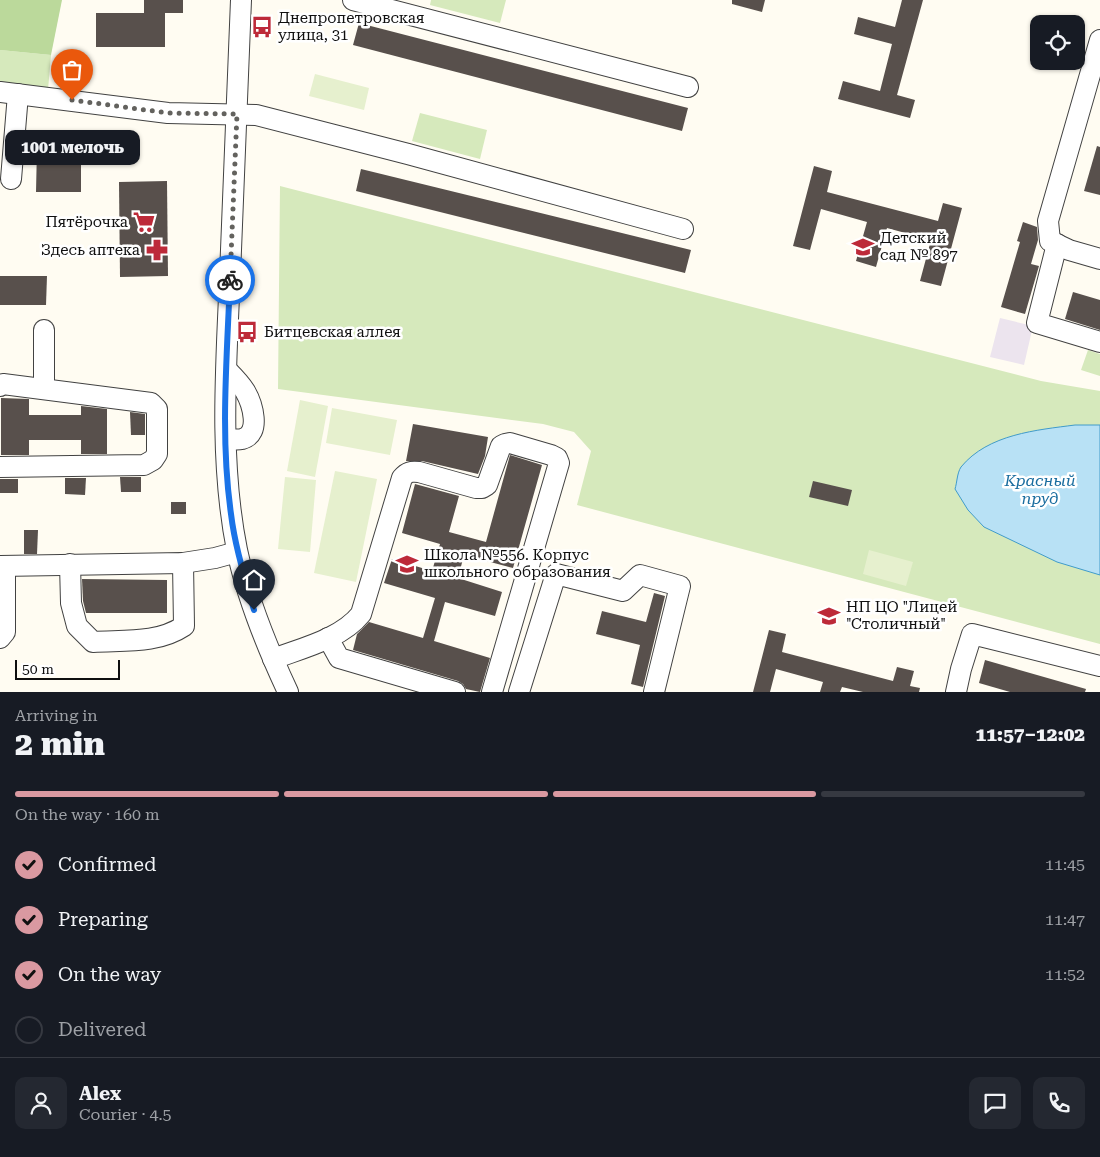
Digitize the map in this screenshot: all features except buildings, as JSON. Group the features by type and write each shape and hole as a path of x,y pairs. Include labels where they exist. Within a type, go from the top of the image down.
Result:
{"street":[{"path":"241,0 227,370 226,439 231,513 238,552 257,619 288,692"},
{"path":"353,0 688,87"},
{"path":"1100,40 1048,221 1050,241 1068,250 1100,259"},
{"path":"11,179 9,93 168,113 256,115 408,154 683,229"},
{"path":"1057,244 1037,323 1100,342"},
{"path":"44,330 44,389"},
{"path":"226,439 242,439 250,434 253,426 253,410 245,390 227,370"},
{"path":"0,386 3,384 151,403 157,409 157,454 153,460 144,465 0,467"},
{"path":"273,658 347,629 361,614 402,478 405,474 411,471 419,472 482,488 487,485 498,450 505,444 510,443 551,455 557,458 559,463 492,692"},
{"path":"0,638 6,632 2,566 183,563 238,552"},
{"path":"70,564 72,603 77,626 93,642 155,639 172,634 184,626 183,563"},
{"path":"519,692 556,574 623,591 640,574 680,586 654,692"},
{"path":"523,587 549,595"},
{"path":"956,692 972,634 1100,666"},
{"path":"328,638 339,658 454,692"}],"shaded area":[{"path":"1000,318 1033,326 1024,365 990,357"}],"green space":[{"path":"0,0 62,0 51,55 0,50"},
{"path":"431,0 506,0 500,23 430,5"},
{"path":"0,50 51,55 48,90 0,85"},
{"path":"315,74 369,88 364,110 309,96"},
{"path":"420,113 487,130 480,159 412,141"},
{"path":"280,186 1041,381 1100,391 1100,644 577,505 591,451 574,432 543,424 278,389"},
{"path":"1088,350 1100,354 1100,376 1081,370"},
{"path":"300,400 328,406 315,477 287,471"},
{"path":"332,408 397,420 390,455 326,443"},
{"path":"335,471 377,479 356,582 314,573"},
{"path":"285,477 316,480 310,552 278,549"},
{"path":"869,550 913,562 906,586 863,574"}],"water":[{"name":"Красный пруд","path":"1075,425 1100,425 1100,575 1057,562 984,527 968,510 955,489 961,467 985,447 1029,432"}],"way so far":[{"path":"72,100 168,113 237,114 230,280"}],"place":[{"name":"Днепропетровская улица, 31","path":"262,27"},
{"name":"1001 мелочь","path":"72,100"},
{"name":"Пятёрочка","path":"144,222"},
{"name":"Детский сад № 897","path":"863,247"},
{"name":"Здесь аптека","path":"157,250"},
{"name":"Битцевская аллея","path":"247,332"},
{"name":"Школа №556. Корпус школьного образования","path":"407,564"},
{"name":"НП ЦО \"Лицей \"Столичный\"","path":"829,616"}],"route":[{"path":"230,280 227,370 227,466 231,513 238,552 254,610"}]}
